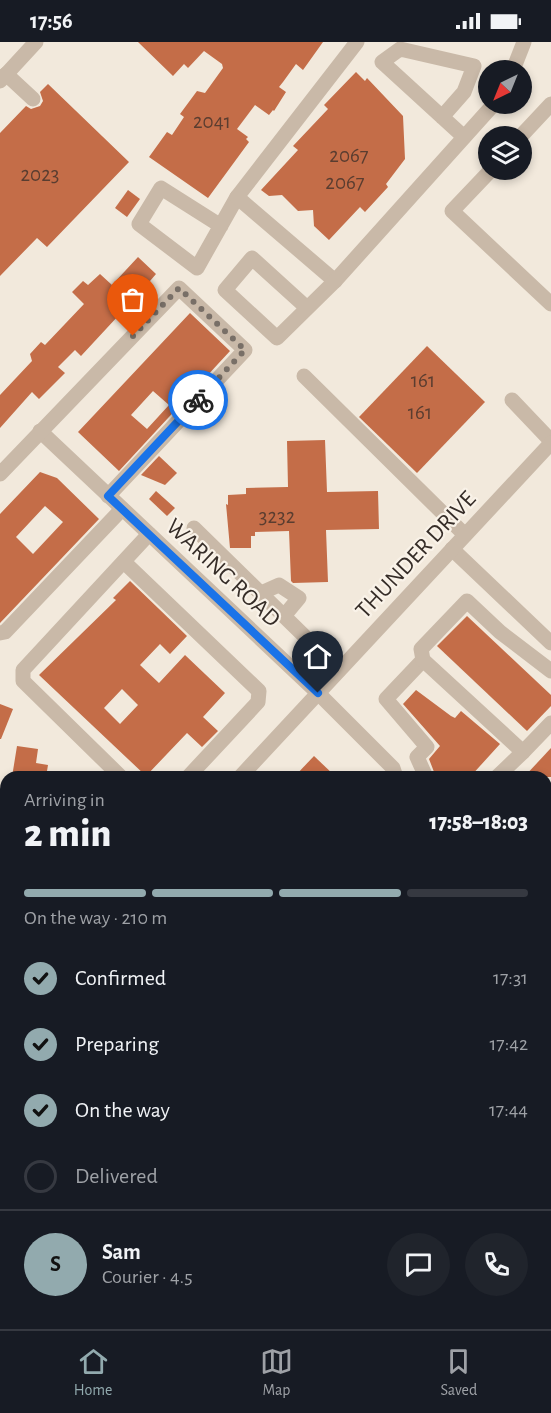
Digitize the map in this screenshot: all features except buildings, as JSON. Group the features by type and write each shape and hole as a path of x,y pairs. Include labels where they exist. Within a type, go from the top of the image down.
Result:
{"street":[{"path":"33,99 2,78 36,42"},
{"path":"221,226 161,188 139,224 196,268 221,226 237,197 357,42"},
{"path":"517,60 524,42"},
{"path":"442,117 465,92 474,66 400,49 382,62 390,70 464,137"},
{"path":"530,126 551,104"},
{"path":"306,307 252,258 225,290 278,338 335,280 485,114"},
{"path":"481,180 452,211 551,302"},
{"path":"237,197 335,280"},
{"path":"0,474 179,288 245,350 108,496"},
{"path":"304,376 465,535"},
{"path":"512,400 551,442"},
{"name":"WARING ROAD","path":"40,431 318,693 394,771"},
{"name":"THUNDER DRIVE","path":"246,771 551,442"},
{"path":"0,633 5,632 122,509"},
{"path":"194,528 339,670"},
{"path":"115,771 23,681 23,670 149,534"},
{"path":"452,549 551,643"},
{"path":"124,562 259,691 258,702 194,771"},
{"path":"261,593 279,585 299,598 284,616"},
{"path":"523,752 423,660 421,649 467,601 500,632 551,672"},
{"path":"423,660 386,699 427,747 417,757 423,771"},
{"path":"504,771 551,723"}],"way so far":[{"path":"133,336 179,288 245,350 198,400"}],"route":[{"path":"198,400 108,496 318,693"}]}
